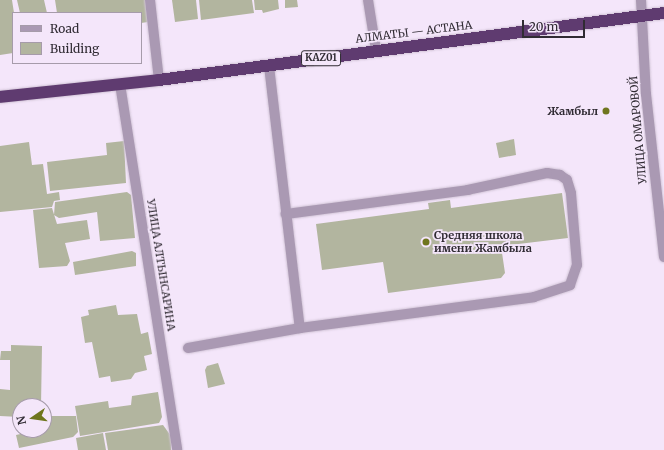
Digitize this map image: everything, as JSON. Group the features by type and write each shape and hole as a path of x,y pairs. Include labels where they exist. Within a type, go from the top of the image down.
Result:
{"highway":[{"name":"АЛМАТЫ — АСТАНА","path":"0,97 159,80 664,13"}],"street":[{"path":"150,0 159,80"},
{"path":"368,0 376,50"},
{"name":"УЛИЦА ОМАРОВОЙ","path":"641,0 646,94 664,257"},
{"path":"269,66 300,328"},
{"name":"УЛИЦА АЛТЫНСАРИНА","path":"120,84 177,450"},
{"path":"188,348 300,328 560,291 574,279 577,265 571,193 567,180 560,175 547,173 482,184 468,190 286,214"}],"building":[{"path":"0,0 12,0 14,12 12,12 12,53 0,55"},
{"path":"17,0 44,0 47,12 20,12"},
{"path":"55,0 145,0 148,22 142,23 142,12 57,12"},
{"path":"172,0 196,0 198,19 175,22"},
{"path":"199,0 252,0 254,13 201,20"},
{"path":"254,0 278,0 279,9 263,13 262,10 255,10"},
{"path":"285,0 297,0 298,7 285,8"},
{"path":"514,139 516,155 499,158 496,143"},
{"path":"124,141 126,183 50,191 47,162 107,155 106,143"},
{"path":"29,142 32,165 43,164 47,194 59,192 60,200 54,201 52,207 0,212 0,146"},
{"path":"127,192 131,195 135,238 100,241 97,212 59,218 54,215 55,202"},
{"name":"Средняя школа имени Жамбыла","path":"562,193 568,238 501,246 505,273 501,278 388,293 383,262 322,270 316,224 429,209 428,203 450,200 451,208"},
{"path":"52,208 57,224 87,220 90,239 65,243 70,261 67,266 39,268 33,210"},
{"path":"132,251 136,253 136,266 75,275 73,262"},
{"path":"116,305 118,315 137,314 141,334 148,332 152,354 144,356 147,370 135,373 131,379 111,382 110,376 99,378 92,342 85,343 81,317 89,315 88,310"},
{"path":"11,345 42,346 41,398 12,398 12,417 0,416 0,389 10,390 10,360 0,360 1,351 11,351"},
{"path":"218,363 225,384 208,388 205,370 207,366"},
{"path":"158,392 162,417 159,423 80,436 75,406 108,401 109,408 131,405 132,396"},
{"path":"52,416 76,416 78,432 73,437 19,448 17,438 52,438"},
{"path":"163,425 171,436 171,450 108,450 105,433"},
{"path":"103,433 106,450 78,450 76,438"}],"place":[{"name":"Жамбыл","path":"606,111"},
{"name":"Средняя школа имени Жамбыла","path":"426,242"}]}
